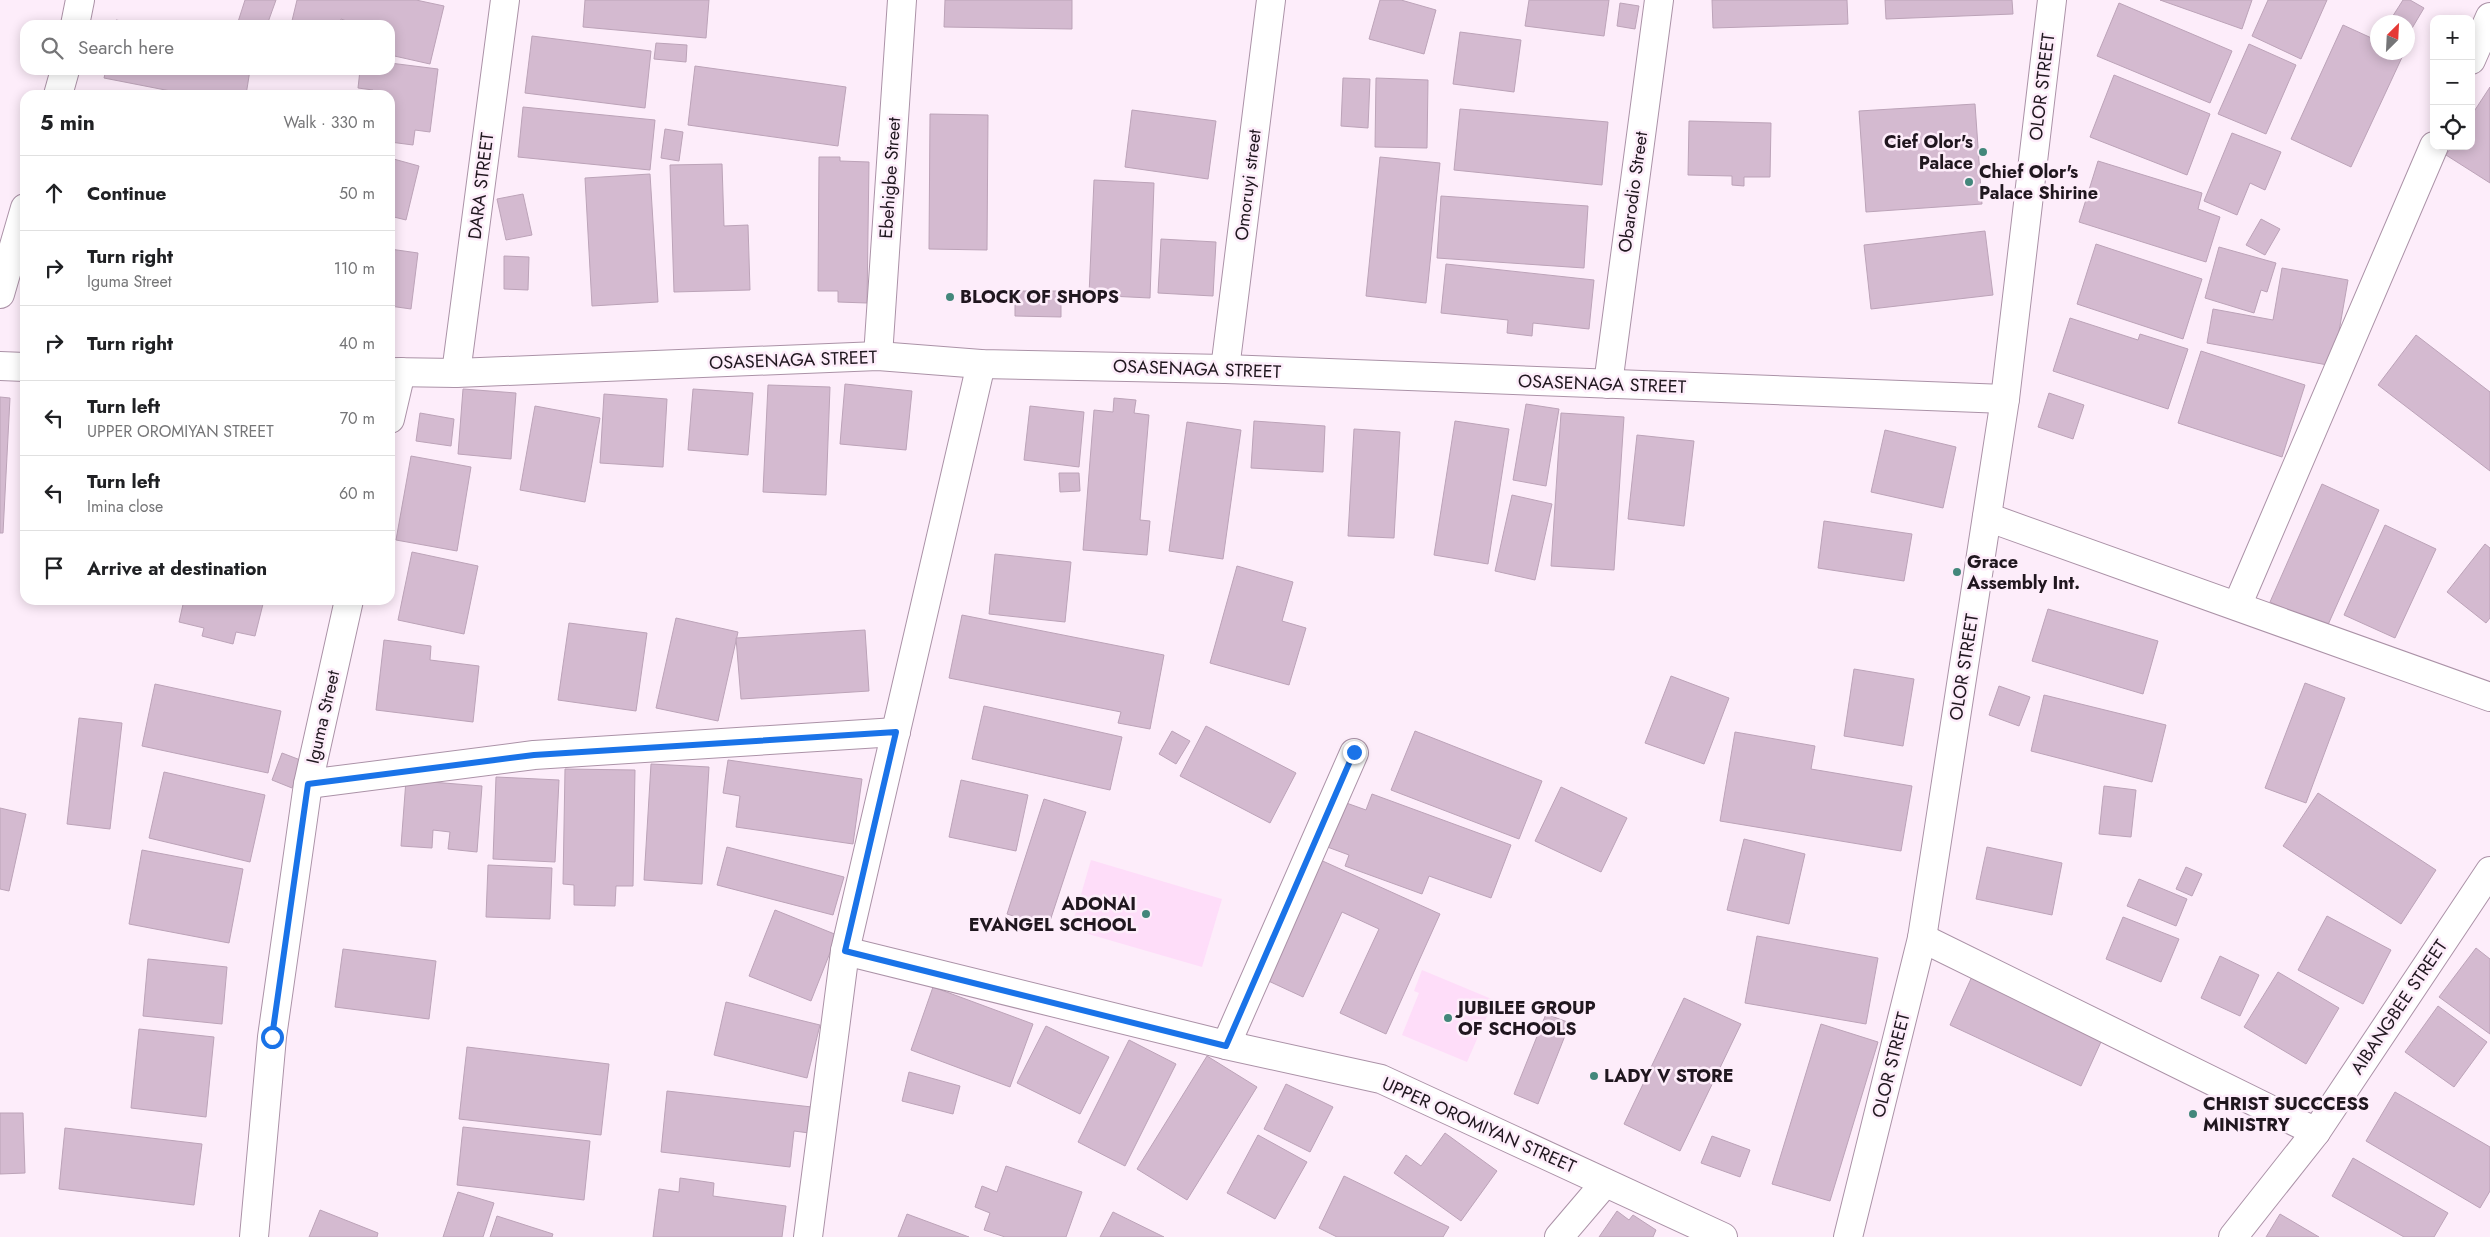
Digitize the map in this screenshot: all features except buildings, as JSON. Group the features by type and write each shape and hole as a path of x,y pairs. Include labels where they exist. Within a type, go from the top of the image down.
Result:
{"street":[{"path":"76,20 80,0"},
{"name":"DARA STREET","path":"456,373 505,0"},
{"name":"Ebehigbe Street","path":"878,356 902,0"},
{"name":"Omoruyi street","path":"1225,369 1271,0"},
{"name":"Obarodio Street","path":"1608,384 1659,0"},
{"name":"OLOR STREET","path":"1848,1237 1922,938 2005,399 2052,0"},
{"path":"2475,51 2490,17"},
{"path":"59,90 64,75"},
{"path":"2237,606 2432,150"},
{"path":"0,294 20,225"},
{"name":"OSASENAGA STREET","path":"395,372 456,373 878,356 981,364 1225,369 2005,399"},
{"path":"808,1237 845,951 981,364"},
{"path":"0,366 20,367"},
{"path":"1987,517 2490,697"},
{"name":"Iguma Street","path":"348,605 308,784 534,755 896,732"},
{"path":"1226,1046 1354,752"},
{"path":"254,1237 272,1037 308,784"},
{"name":"AIBANGBEE STREET","path":"2233,1237 2316,1132 2490,871"},
{"path":"1922,938 2316,1132"},
{"name":"UPPER OROMIYAN STREET","path":"845,951 1226,1046 1381,1079 1723,1237"},
{"path":"1560,1237 1605,1183"}],"shaded area":[{"name":"ADONAI EVANGEL SCHOOL","path":"1091,860 1222,899 1202,967 1071,929"},
{"name":"JUBILEE GROUP OF SCHOOLS","path":"1422,970 1494,1000 1467,1062 1402,1035 1419,993 1414,991"}],"place":[{"name":"Cief Olor's Palace","path":"1983,152"},
{"name":"Chief Olor's Palace Shirine","path":"1969,182"},
{"name":"BLOCK OF SHOPS","path":"950,297"},
{"name":"Grace Assembly Int.","path":"1957,572"},
{"name":"ADONAI EVANGEL SCHOOL","path":"1146,914"},
{"name":"JUBILEE GROUP OF SCHOOLS","path":"1448,1018"},
{"name":"LADY V STORE","path":"1594,1076"},
{"name":"CHRIST SUCCCESS MINISTRY","path":"2193,1114"}],"route":[{"path":"272,1037 308,784 534,755 896,732 845,951 1226,1046 1354,752"}]}
